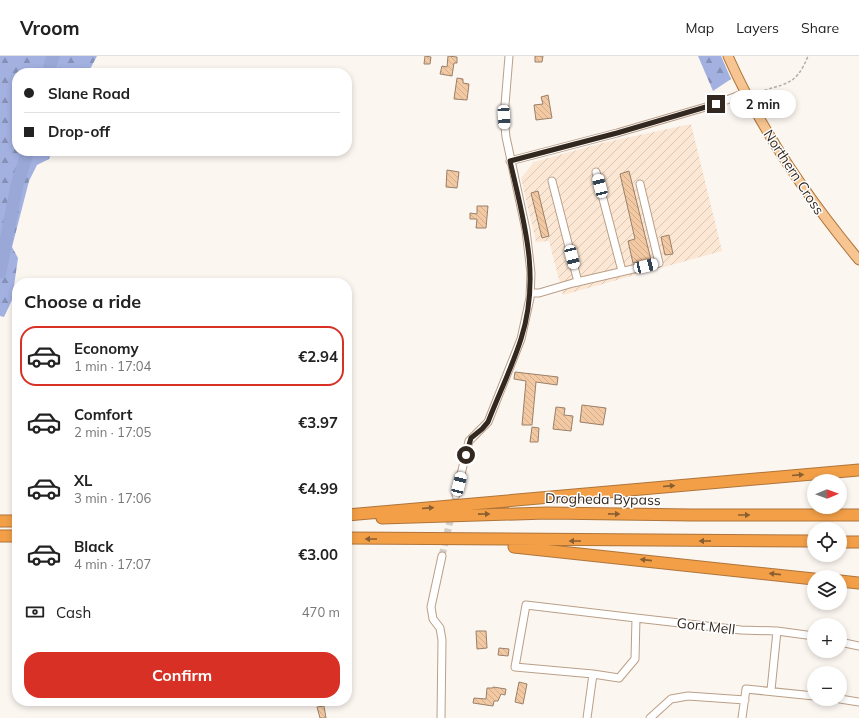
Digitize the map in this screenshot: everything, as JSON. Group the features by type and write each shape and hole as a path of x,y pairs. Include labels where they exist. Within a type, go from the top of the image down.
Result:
{"highway":[{"path":"352,516 859,470"},
{"name":"Drogheda Bypass","path":"352,519 547,513 859,515"},
{"path":"0,521 12,521"},
{"path":"0,536 12,536"},
{"path":"352,538 807,542"},
{"path":"395,539 448,545 540,548 807,577"},
{"path":"847,542 859,542"},
{"path":"847,582 859,583"}],"main road":[{"name":"Northern Cross","path":"728,56 774,145 798,182 828,223 859,260"}],"street":[{"path":"456,495 469,441 488,422 521,339 530,293 529,252 526,230 510,161 504,117 510,56"},
{"path":"510,161 617,133 747,95"},
{"path":"596,172 622,271"},
{"path":"552,181 578,282"},
{"path":"530,293 539,293 578,282 659,263 640,184"},
{"path":"441,718 442,640 440,628 433,619 431,607 442,556"},
{"name":"Gort Mell","path":"593,674 515,666 526,605 742,630 777,631 807,635"},
{"path":"587,718 593,674 619,678 635,658 636,618"},
{"path":"771,690 777,631"},
{"path":"847,643 859,646"},
{"path":"742,718 746,688 807,695"},
{"path":"650,718 671,699 688,696 745,700"},
{"path":"847,700 859,702"}],"path":[{"path":"747,95 792,81 802,71 808,56"}],"shaded area":[{"path":"691,124 722,251 563,295 549,241 536,242 521,178 534,162 602,143"}],"green space":[{"path":"0,56 97,56 91,68 12,68 12,156 50,156 49,159 37,165 29,181 12,247 18,258 15,278 12,278 12,300 4,317 0,316"},
{"path":"698,56 721,56 731,79 713,91"}],"building":[{"path":"425,56 431,57 430,64 424,64"},
{"path":"448,56 457,57 457,63 454,63 452,76 440,74 442,66 447,67"},
{"path":"535,56 543,56 542,62 535,62"},
{"path":"457,78 463,79 463,83 469,84 467,100 454,99"},
{"path":"548,95 552,118 536,120 534,105 543,104 541,97"},
{"path":"447,170 459,172 457,188 446,187"},
{"path":"629,171 651,260 633,263 628,241 635,239 620,174"},
{"path":"538,191 549,236 542,238 531,193"},
{"path":"477,206 488,206 486,228 476,228 477,219 470,219 470,213 477,214"},
{"path":"669,235 673,254 665,255 661,237"},
{"path":"515,372 558,377 557,385 536,382 532,425 522,425 526,381 514,379"},
{"path":"582,405 606,408 603,425 580,422"},
{"path":"556,407 565,408 564,415 573,416 571,431 553,429"},
{"path":"532,427 539,428 538,442 530,442"},
{"path":"476,631 486,631 487,648 477,649"},
{"path":"499,648 509,649 508,656 498,655"},
{"path":"519,682 527,684 523,704 515,702"},
{"path":"493,687 506,689 505,695 501,694 498,701 494,701 493,706 473,703 474,698 486,699 487,688"},
{"path":"324,706 326,718 320,718 317,707"}],"waterway":[{"path":"49,68 53,56"},
{"path":"0,272 17,185 26,156"}],"tunnel":[{"path":"442,556 456,495"}],"route":[{"path":"466,455 469,441 488,422 511,366 521,339 530,298 529,252 526,230 510,161 617,133 716,104"}]}
